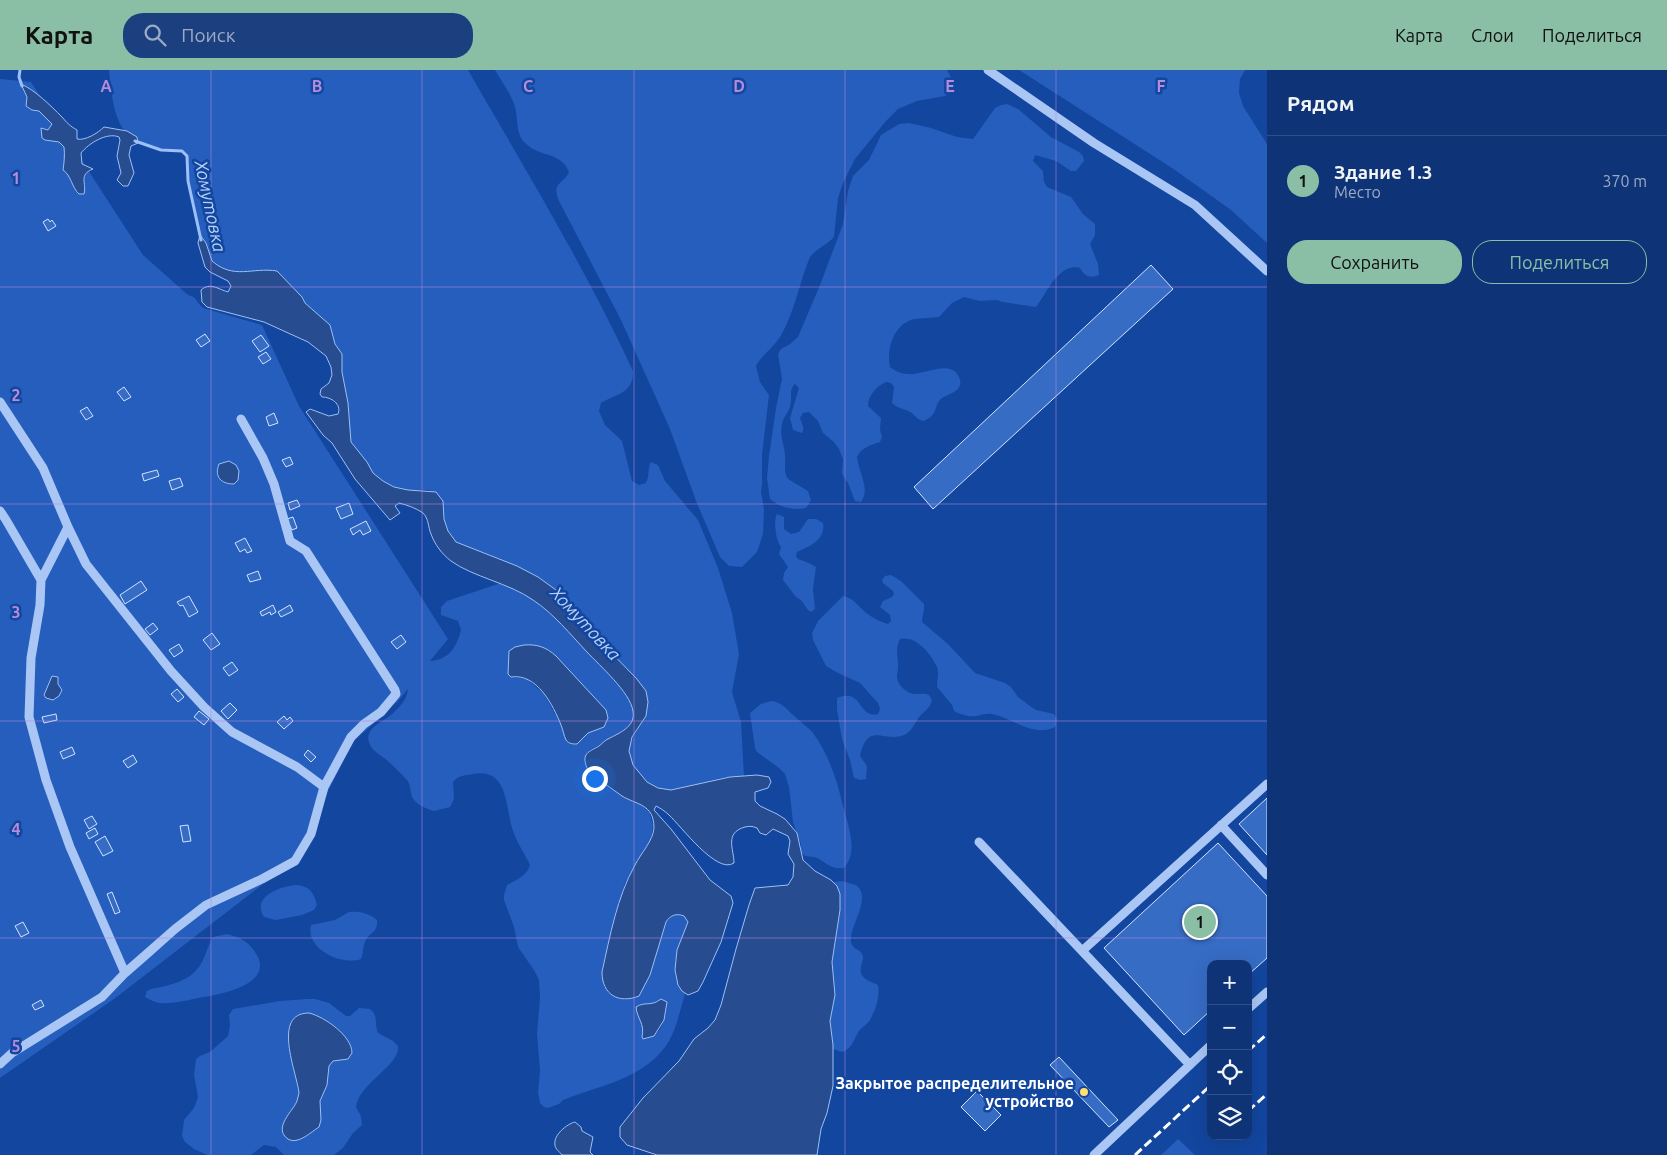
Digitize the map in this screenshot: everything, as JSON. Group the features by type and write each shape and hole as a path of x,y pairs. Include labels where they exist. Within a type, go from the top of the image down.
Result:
{"street":[{"path":"988,70 1094,143 1194,205 1267,271"},
{"path":"0,402 43,468 86,564 171,672 204,707 232,732 298,767 324,788"},
{"path":"0,1064 12,1054 102,997 125,973 175,929 206,905 262,879 295,861 311,834 324,788 353,734 380,712 396,694 306,552 290,541 274,484 263,458 241,420"},
{"path":"0,511 32,562 40,580 40,605 31,658 29,717 46,780 70,847 125,973"},
{"path":"40,580 68,527"},
{"path":"1082,951 1267,784"},
{"path":"1221,825 1267,875"},
{"path":"979,842 1190,1065"},
{"path":"1252,1006 1267,992"},
{"path":"1094,1155 1207,1049"}],"shaded area":[{"path":"109,70 468,70 575,256 633,371 631,384 623,392 601,403 599,411 605,425 622,441 632,481 639,485 646,483 651,462 658,465 665,481 698,520 718,568 732,613 739,654 732,692 741,722 744,776 720,778 687,788 672,790 657,788 647,782 633,765 629,750 633,738 646,716 636,678 594,635 556,590 538,577 517,566 456,542 448,531 444,519 444,507 430,490 408,490 395,487 373,473 351,442 348,403 342,372 342,354 335,344 330,325 305,303 302,297 277,271 241,272 224,270 217,266 211,259 200,235 190,186 187,156 182,151 146,146 133,139 125,131 118,120 114,106"},
{"path":"495,70 947,70 952,79 953,85 950,92 945,96 917,101 898,109 855,159 838,198 834,237 810,257 785,327 780,337 756,366 760,382 769,395 762,455 763,534 757,552 742,567 729,566 720,557 696,501 670,429 621,320 559,201 557,187 569,172 560,160 529,147 523,141 519,133 513,102"},
{"path":"1019,70 1245,70 1240,79 1239,93 1243,106 1267,144 1267,243 1231,210 1172,168"},
{"path":"0,79 31,82 143,255 188,295 195,298 203,308 262,325 299,406 448,639 430,661 442,658 451,651 461,630 458,621 441,615 441,607 447,601 501,583 533,599 560,623 619,685 631,703 633,718 625,731 590,750 585,758 587,769 597,779 624,797 642,804 649,812 653,825 651,839 625,883 615,915 602,972 604,987 625,1000 639,996 650,975 665,925 674,915 684,917 688,922 678,949 675,968 679,986 685,994 674,1030 660,1054 648,1064 621,1079 563,1100 559,1104 548,1108 544,1107 540,1103 538,1092 540,1071 537,1034 540,998 539,980 518,947 514,927 504,900 507,885 524,875 530,865 513,831 504,791 493,777 485,773 457,778 453,782 454,799 450,807 434,811 416,802 412,797 408,781 372,748 368,739 371,730 398,709 405,699 408,689 397,702 353,742 328,791 306,851 114,999 0,1078","holes":["532,645 547,649 564,665 604,727 588,733 577,744 564,733 544,694 527,679 511,677 508,658 520,646","659,1000 667,1002 662,1026 655,1035 643,1039 643,1025 636,1009 640,1004 653,1004"]},
{"path":"21,84 37,94 77,130 77,139 91,136 104,127 127,131 137,137 138,143 131,146 129,155 134,173 128,186 123,186 117,180 121,173 117,156 119,137 109,136 93,142 81,153 82,164 93,169 88,171 84,177 84,194 79,194 63,170 64,147 59,142 42,138 41,128 48,130 52,124 39,111 32,110 26,106 27,97"},
{"path":"1007,104 1018,109 1051,137 1083,156 1084,161 1076,171 1071,171 1056,161 1035,155 1033,161 1043,171 1044,182 1047,187 1071,197 1083,214 1095,224 1095,235 1090,244 1098,264 1099,275 1088,276 1080,268 1073,267 1066,270 1054,280 1036,307 997,300 980,301 964,297 952,303 939,317 915,319 908,321 902,326 893,338 889,352 890,367 898,372 908,374 943,368 950,369 955,371 959,377 960,385 959,388 942,398 937,404 934,413 923,421 892,403 894,387 891,383 886,382 874,391 868,406 881,418 880,430 882,437 880,442 870,445 857,457 865,491 861,502 855,501 848,483 842,474 843,459 839,449 823,433 818,421 809,412 803,413 800,418 803,428 802,433 793,430 790,418 799,388 795,384 791,392 791,404 781,428 785,452 785,470 788,479 808,491 811,500 806,508 801,509 787,508 778,504 770,499 767,478 776,408 782,379 778,354 781,349 798,337 820,285 843,224 848,191 853,176 869,160 881,135 899,124 909,123 957,137 973,139 995,108"},
{"path":"200,235 206,243 212,261 220,267 243,272 277,271 302,297 305,303 330,325 335,344 342,354 342,372 348,403 351,442 373,473 394,487 436,492 443,501 444,519 448,531 456,542 517,566 538,577 556,590 594,635 636,678 646,691 648,702 646,716 632,737 629,751 633,765 647,782 658,788 671,790 730,777 757,775 769,777 771,782 768,788 755,792 755,801 760,806 785,819 797,833 803,860 815,871 831,880 837,886 840,894 840,910 832,962 835,995 830,1021 833,1045 833,1086 821,1129 817,1155 657,1155 627,1145 620,1137 620,1127 643,1098 679,1061 694,1039 715,1020 755,888 788,885 793,877 794,864 788,854 790,841 788,836 773,829 766,835 760,833 757,828 752,827 738,830 732,837 734,863 727,865 709,856 667,814 656,806 654,810 710,880 731,896 733,903 721,942 698,991 688,995 678,985 675,970 677,950 688,922 684,916 674,915 666,922 650,975 639,996 625,999 613,996 608,992 602,972 615,917 623,890 637,860 651,838 654,828 651,814 644,806 622,796 591,774 585,759 589,752 626,729 633,717 631,704 614,680 562,624 541,606 523,594 460,567 451,561 439,549 423,513 399,503 395,506 400,513 390,520 355,479 332,443 323,435 306,412 310,409 329,416 338,414 337,404 329,398 322,397 320,394 321,389 329,383 332,375 326,356 308,342 264,322 207,307 202,302 201,290 211,286 228,292 231,286 228,281 210,272 205,267 198,243"},
{"path":"229,461 236,465 239,471 238,480 234,484 225,483 217,473 219,464"},
{"path":"777,514 784,517 784,529 791,534 799,532 808,519 816,519 823,523 822,534 816,542 797,552 796,556 798,559 816,567 813,589 815,609 811,612 783,580 784,573 788,567 779,554 781,547 775,526"},
{"path":"891,575 901,581 924,604 922,622 948,644 975,673 1005,683 1011,687 1018,697 1036,710 1054,714 1057,720 1055,727 1047,730 1031,729 992,714 971,716 962,715 954,711 952,705 937,687 938,669 931,657 912,640 900,639 897,650 898,681 907,691 914,694 929,695 932,700 928,709 906,734 899,737 878,735 868,738 863,745 860,756 867,766 866,779 854,778 842,739 837,698 852,697 867,712 872,714 878,714 880,709 878,703 860,683 826,666 813,640 812,633 818,621 843,596 852,600 871,617 888,624 891,621 890,615 880,607 883,601 894,594 882,580 885,576"},
{"path":"524,645 541,647 549,650 556,656 606,710 608,718 604,727 588,733 577,744 571,744 567,741 553,708 543,692 529,680 511,677 508,674 509,651"},
{"path":"52,676 58,677 58,684 62,690 59,696 53,700 46,698 44,695"},
{"path":"771,701 783,706 811,730 819,741 832,768 852,846 851,854 844,868 832,867 816,857 805,856 801,852 801,844 793,822 789,787 785,774 757,752 755,748 750,713 761,704"},
{"path":"842,881 857,886 861,891 861,905 851,935 851,942 853,947 861,952 863,956 861,971 863,977 878,985 878,994 877,1003 870,1020 859,1031 850,1046 842,1052 833,1049 830,1021 835,995 832,962 840,910 837,886 834,882"},
{"path":"296,885 308,888 312,893 317,905 314,910 302,915 276,920 264,917 261,904 264,898 275,890"},
{"path":"349,912 364,913 377,920 375,930 364,944 361,959 353,961 335,958 327,954 319,948 311,934 311,925 335,920"},
{"path":"227,934 243,940 255,952 260,963 258,973 252,980 230,991 178,1002 159,1003 145,997 147,991 151,989 173,984 193,974 202,962 213,937"},
{"path":"307,999 329,1003 346,1016 350,1016 359,1008 370,1009 375,1017 378,1033 398,1046 393,1060 371,1082 359,1098 356,1107 361,1116 362,1125 353,1133 343,1148 334,1155 284,1155 276,1147 264,1145 251,1155 207,1155 185,1142 182,1136 184,1120 194,1108 198,1097 194,1075 196,1059 210,1052 228,1036 229,1015 233,1009 280,1001"},
{"path":"661,999 667,1002 664,1020 654,1036 643,1039 642,1025 636,1007 642,1004 654,1003"},
{"path":"309,1013 330,1023 343,1034 348,1040 352,1053 348,1059 333,1061 329,1066 327,1085 320,1101 321,1120 319,1127 300,1139 292,1140 284,1135 282,1130 285,1119 295,1105 299,1093 291,1059 289,1033 291,1023 298,1016"},
{"path":"575,1122 581,1127 582,1131 593,1137 590,1152 593,1155 562,1155 556,1148 555,1141 558,1134 568,1125"},
{"path":"1178,1139 1195,1155 1161,1155"}],"building":[{"path":"48,219 50,222 52,220 56,226 48,231 43,222"},
{"path":"1151,265 1173,289 933,509 914,487"},
{"path":"205,334 210,341 201,347 196,340"},
{"path":"261,335 269,346 260,352 252,341"},
{"path":"266,352 271,359 263,364 258,357"},
{"path":"124,387 131,397 124,401 117,392"},
{"path":"87,407 93,416 86,420 80,411"},
{"path":"274,413 278,423 269,426 266,417"},
{"path":"290,457 293,464 286,467 282,460"},
{"path":"157,470 159,476 144,481 142,474"},
{"path":"180,478 183,486 172,490 169,481"},
{"path":"297,500 300,506 290,510 288,503"},
{"path":"349,503 353,514 341,519 336,508"},
{"path":"293,517 297,528 292,530 287,519"},
{"path":"366,521 371,531 363,535 360,530 353,535 350,529"},
{"path":"245,538 252,551 247,553 245,549 240,552 235,543"},
{"path":"258,571 261,579 250,582 247,575"},
{"path":"141,581 147,590 125,604 120,595"},
{"path":"189,596 198,612 189,617 183,605 180,606 177,602"},
{"path":"273,605 276,612 271,615 270,612 262,616 260,612"},
{"path":"290,605 293,611 281,617 278,612"},
{"path":"153,623 158,629 150,635 145,629"},
{"path":"212,633 220,644 211,650 203,640"},
{"path":"401,635 406,642 397,649 391,642"},
{"path":"179,644 183,651 174,657 169,650"},
{"path":"232,662 238,670 229,676 223,668"},
{"path":"177,689 184,697 178,702 171,694"},
{"path":"230,703 237,710 228,719 221,711"},
{"path":"199,711 209,719 204,725 194,717"},
{"path":"56,714 57,720 44,723 42,717"},
{"path":"284,716 287,720 290,717 293,721 284,729 277,722"},
{"path":"72,747 75,754 63,759 60,752"},
{"path":"308,750 316,757 311,762 304,755"},
{"path":"133,755 137,762 128,768 123,761"},
{"path":"1267,798 1267,855 1239,824"},
{"path":"92,816 97,824 89,829 84,820"},
{"path":"188,825 191,841 183,842 180,826"},
{"path":"95,828 98,834 89,839 86,833"},
{"path":"105,836 113,851 103,856 95,842"},
{"path":"1218,843 1267,896 1267,958 1252,971 1252,960 1207,960 1207,1014 1184,1035 1104,948"},
{"path":"112,892 120,912 115,914 107,894"},
{"path":"23,922 29,933 21,937 15,926"},
{"path":"41,1000 44,1006 35,1010 32,1005"},
{"name":"Закрытое распределительное устройство","path":"1059,1057 1118,1120 1109,1127 1050,1065"},
{"path":"977,1091 1001,1115 985,1131 961,1107"}],"waterway":[{"name":"Хомутовка","path":"20,70 19,77 22,86"},
{"name":"Хомутовка","path":"135,141 161,150 182,151 187,156 188,181 201,240"}],"railway":[{"path":"1249,1050 1267,1034"},
{"path":"1135,1155 1207,1089"},
{"path":"1252,1107 1267,1094"}],"place":[{"name":"Здание 1.3","path":"1200,922"},
{"name":"Закрытое распределительное устройство","path":"1084,1092"}]}
